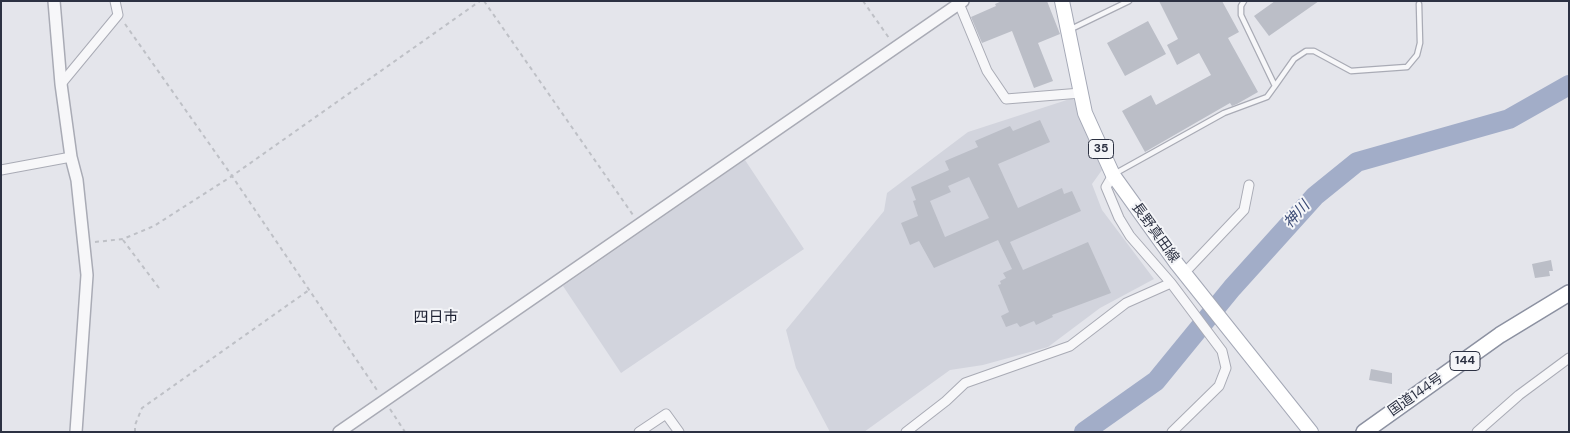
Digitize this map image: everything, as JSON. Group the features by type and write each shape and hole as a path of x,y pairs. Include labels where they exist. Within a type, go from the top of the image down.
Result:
{"highway":[{"name":"国道144号","path":"1364,432 1500,335 1569,293"}],"main road":[{"name":"長野真田線","path":"1062,1 1085,113 1113,175 1188,272 1249,356 1311,432"}],"street":[{"path":"54,1 61,84 71,157 77,180 85,244 86,306 76,432"},
{"path":"61,84 118,14 115,1"},
{"path":"339,432 960,2 987,71 1006,99 1081,93"},
{"path":"1,170 71,157"},
{"path":"1113,175 1106,187 1119,218 1130,236 1171,283 1222,351 1226,368 1219,386 1172,432"},
{"path":"1188,272 1244,210 1249,185"},
{"path":"906,432 946,401 965,383 1070,346 1126,303 1171,283"},
{"path":"1477,432 1519,395 1569,358"},
{"path":"639,432 666,414 679,432"}],"lane":[{"path":"1068,31 1129,1"},
{"path":"1244,1 1241,6 1241,15 1276,86"},
{"path":"1113,175 1224,113 1267,97 1294,59 1306,51 1314,51 1351,71 1407,67 1417,55 1420,43 1419,4"}],"path":[{"path":"85,244 123,239 154,226 232,176 482,1 639,224"},
{"path":"863,1 895,47"},
{"path":"118,14 232,176 406,432"},
{"path":"123,239 159,288"},
{"path":"135,432 135,425 142,408 309,290"}],"shaded area":[{"path":"1073,98 1102,170 1092,184 1102,210 1154,279 1100,308 1048,347 983,365 950,370 864,432 830,432 796,368 786,330 884,211 887,193 968,132"},
{"path":"745,160 804,249 621,373 563,286"}],"building":[{"path":"1002,1 1047,1 1060,34 1038,43 1053,81 1034,88 1012,31 982,43 971,17 996,6 995,4"},
{"path":"1159,1 1222,1 1239,32 1228,38 1258,92 1232,106 1230,103 1145,152 1122,111 1151,95 1156,105 1211,75 1199,53 1177,65 1167,45 1178,39"},
{"path":"1275,1 1319,1 1269,36 1254,16"},
{"path":"1148,21 1166,54 1125,76 1107,43"},
{"path":"1040,120 1050,142 998,164 1018,208 1062,188 1064,194 1072,191 1081,211 1010,242 1023,270 1088,242 1111,293 1052,315 1053,317 1036,325 1034,321 1020,327 1017,323 1006,327 1001,316 1009,312 998,285 1001,284 1000,281 1006,278 1003,273 1012,269 998,240 934,268 919,241 910,245 901,223 918,216 913,201 916,200 911,187 949,170 945,161 978,147 975,141 1010,126 1013,131","holes":["969,177 989,218 945,237 930,201 951,192 948,186"]},
{"path":"1551,260 1553,271 1549,271 1550,276 1535,278 1532,264"},
{"path":"1371,369 1392,373 1392,384 1369,380"}],"waterway":[{"name":"神川","path":"1084,432 1156,381 1232,288 1315,196 1357,162 1509,119 1569,85"}],"district":[{"name":"四日市","path":"436,318"}]}
